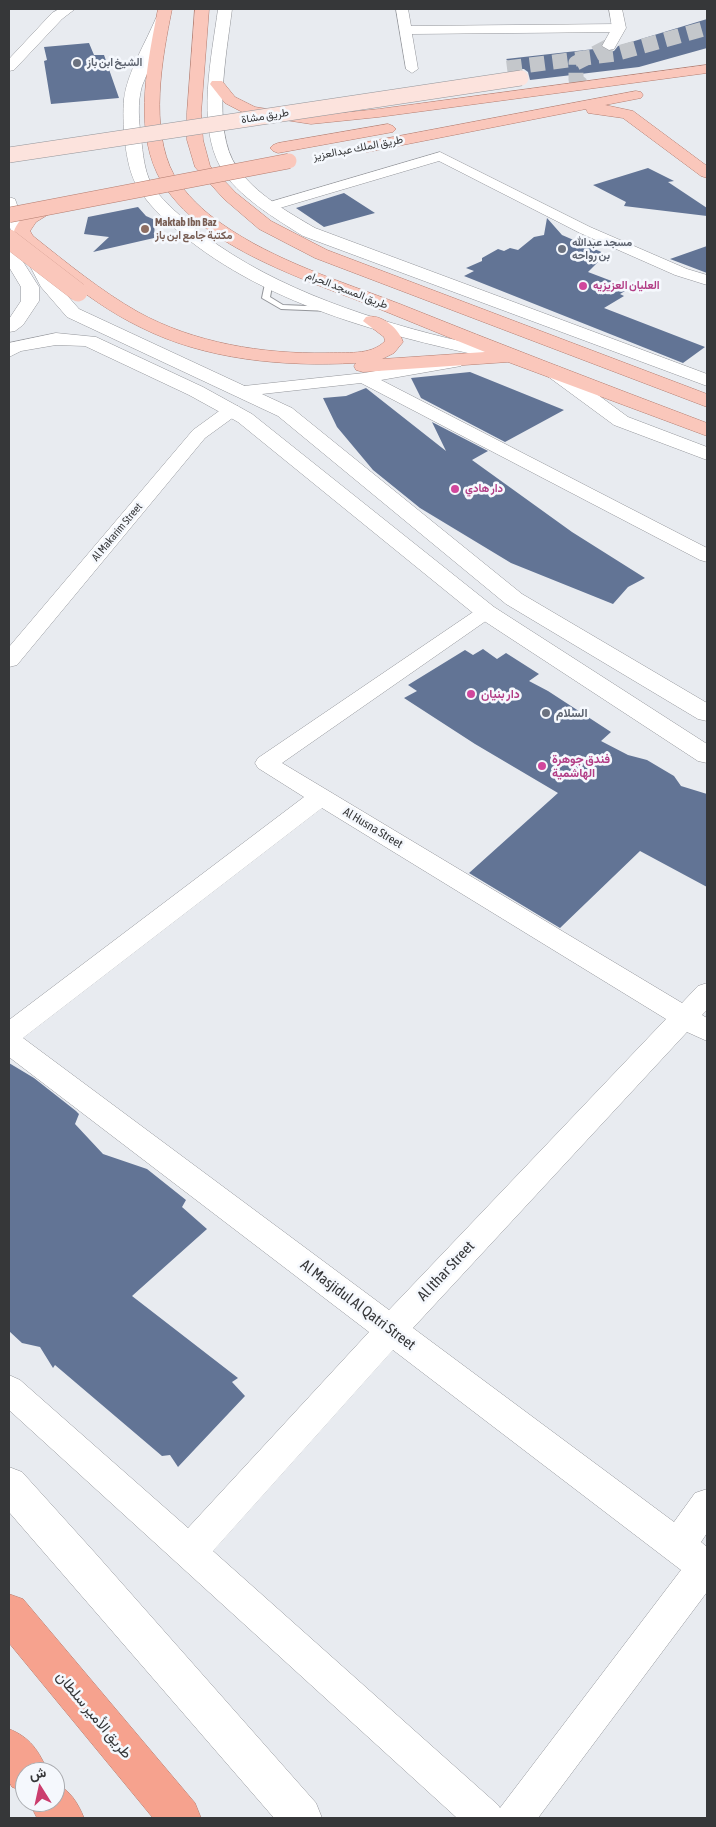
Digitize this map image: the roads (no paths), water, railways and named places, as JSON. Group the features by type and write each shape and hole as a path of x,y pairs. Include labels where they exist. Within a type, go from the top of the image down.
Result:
{"highway":[{"name":"طريق الأمير سلطان","path":"9,1613 180,1818"},
{"path":"9,1749 19,1762"}],"main road":[{"name":"طريق المسجد الحرام","path":"202,9 194,113 195,140 203,167 230,196 265,225 321,254 707,401"},
{"name":"طريق المسجد الحرام","path":"164,13 154,86 154,134 166,175 188,203 220,231 265,256 305,274 511,356 707,430"},
{"name":"طريق مشاة","path":"116,124 507,68"},
{"path":"217,84 230,100 251,112 311,120 379,113 707,70"},
{"name":"طريق الملك عبدالعزيز","path":"70,188 707,70"},
{"name":"طريق مشاة","path":"9,155 520,78"},
{"path":"674,88 707,82"},
{"name":"طريق الملك عبدالعزيز","path":"9,215 48,197 289,161 517,118 651,102 657,120 707,157"},
{"path":"517,118 600,109 628,114 707,174"},
{"path":"48,197 25,223 22,231 26,239 117,306 148,324 179,336 276,361 365,357 386,350 394,342 392,334 372,321"},
{"path":"9,239 50,268 90,302 124,325 158,340 208,356 276,361 328,368 511,356"},
{"path":"422,293 442,282"}],"street":[{"path":"9,66 57,16 68,9"},
{"path":"225,9 217,84 217,136 227,166 268,207 309,232 707,380"},
{"path":"402,9 412,68"},
{"path":"609,46 619,28 616,9"},
{"path":"164,13 131,97 135,150 141,178 156,201 182,227 204,243 269,281 337,309 441,342 511,356"},
{"path":"494,16 497,29"},
{"path":"406,30 619,28"},
{"path":"268,207 440,156 585,230 681,272 707,280"},
{"path":"14,199 15,222 50,287 73,313 244,391 285,412 514,599 707,714"},
{"path":"9,253 30,287 30,301 17,321 9,327"},
{"path":"9,335 60,327 88,328 114,333"},
{"path":"9,351 15,347 56,339 89,341 232,410 245,418 486,612 707,755"},
{"path":"244,391 364,378 472,359"},
{"path":"553,371 621,421 707,454"},
{"path":"364,378 707,556"},
{"name":"Al Makarim Street","path":"9,660 199,434 232,410"},
{"name":"Al Husna Street","path":"486,612 266,763 696,1024"},
{"path":"9,1034 321,796"},
{"name":"Al Ithar Street","path":"189,1552 391,1330 696,1024 707,993"},
{"name":"Al Masjidul Al Qatri Street","path":"9,1042 706,1568"},
{"path":"9,1390 485,1818"},
{"path":"9,1485 83,1567 301,1818"},
{"path":"678,1546 707,1505"},
{"path":"515,1818 706,1568"}],"tunnel":[{"path":"507,68 615,54 707,28"},
{"path":"582,85 576,80 576,63 609,46"}],"place":[{"name":"الشيخ ابن باز","path":"77,63"},
{"name":"Maktab Ibn Baz مكتبة جامع ابن باز","path":"145,229"},
{"name":"مسجد عبدالله بن رواحه","path":"562,249"},
{"name":"العليان العزيزيه","path":"583,286"},
{"name":"دار هادي","path":"455,489"},
{"name":"دار بنيان","path":"471,694"},
{"name":"السلام","path":"546,713"},
{"name":"فندق جوهرة الهاشمية","path":"542,766"}]}
